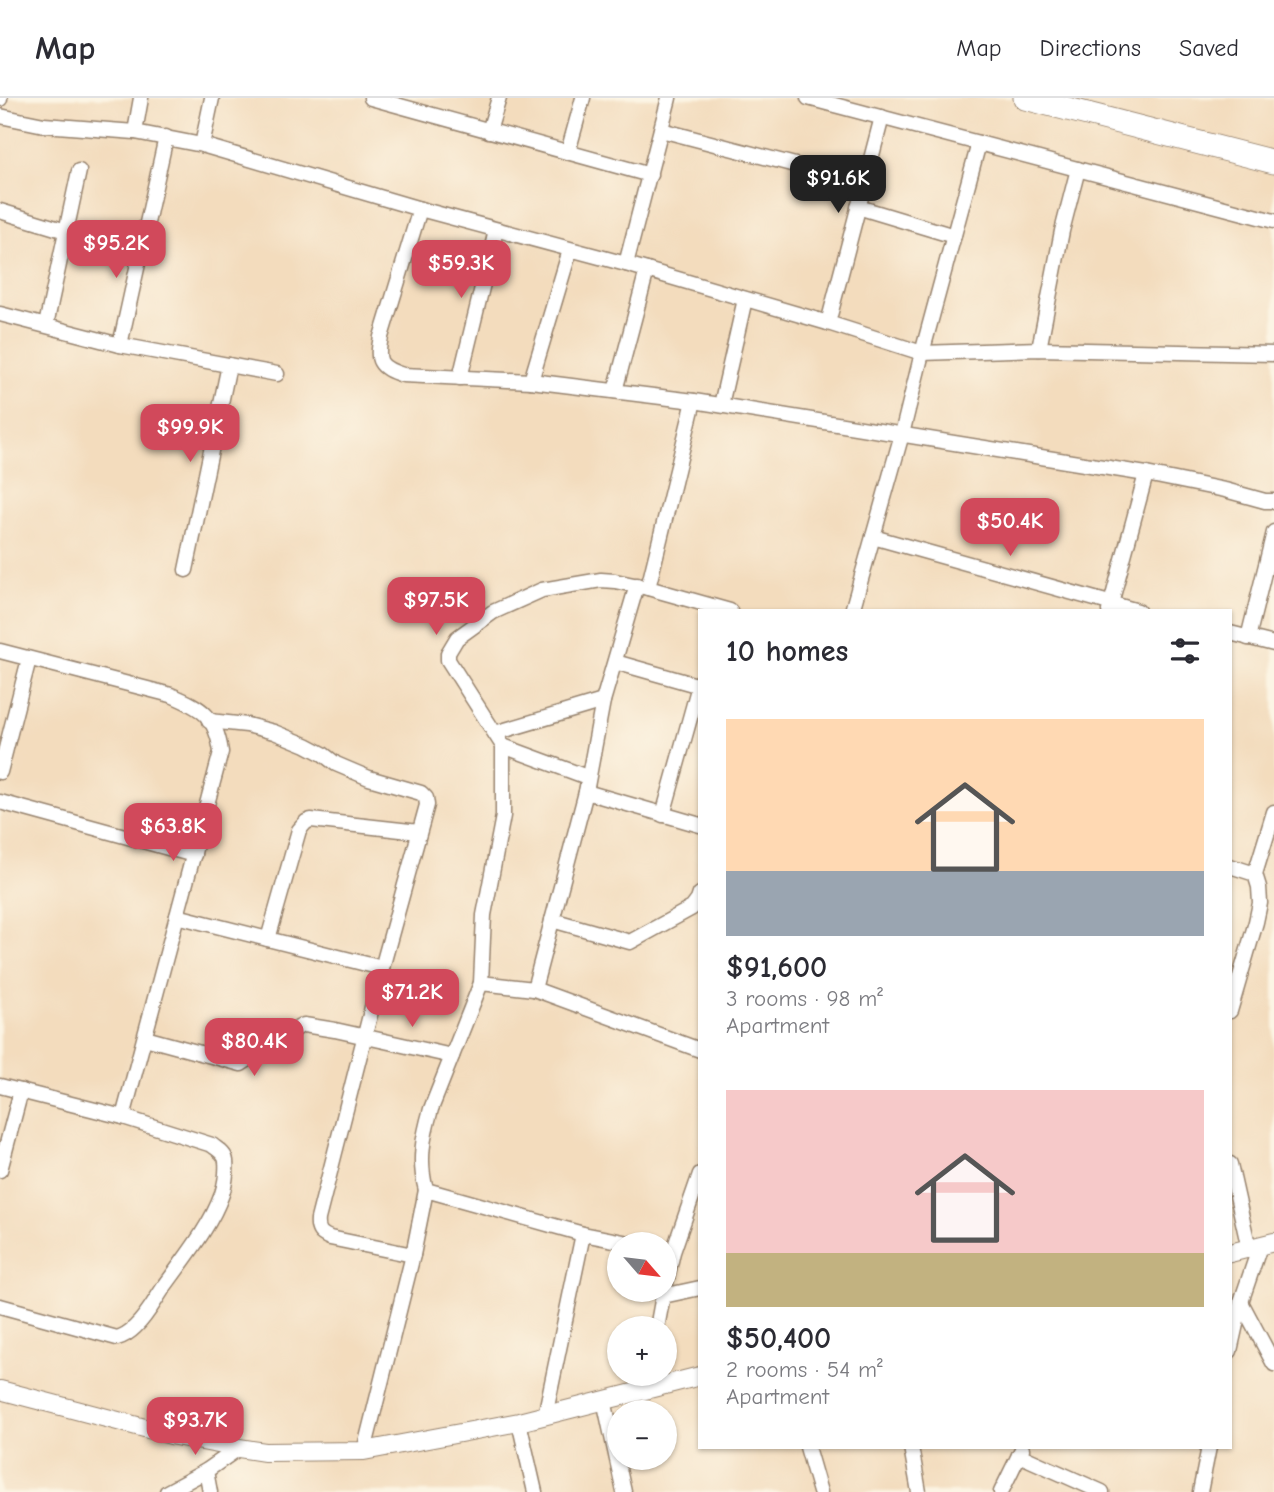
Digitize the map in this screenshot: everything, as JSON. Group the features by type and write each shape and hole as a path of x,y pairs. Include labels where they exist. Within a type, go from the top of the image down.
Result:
{"highway":[{"path":"1024,98 1274,162"}],"street":[{"path":"135,132 141,98"},
{"path":"202,145 212,98"},
{"path":"371,98 650,175"},
{"path":"426,113 429,98"},
{"path":"489,131 499,98"},
{"path":"568,152 583,98"},
{"path":"626,264 669,98"},
{"path":"808,98 1274,221"},
{"path":"0,116 44,125 135,132 202,145 420,209 647,270 922,352 1038,349 1274,354"},
{"path":"828,323 882,117"},
{"path":"661,130 864,183"},
{"path":"120,345 166,137"},
{"path":"853,609 979,143"},
{"path":"1038,349 1078,169"},
{"path":"46,325 79,171"},
{"path":"858,207 954,236"},
{"path":"420,209 378,353 379,361 393,372 460,379 531,381 694,401 1146,474 1274,501"},
{"path":"0,211 66,231"},
{"path":"460,379 496,230"},
{"path":"531,381 570,250"},
{"path":"615,391 647,270"},
{"path":"721,405 745,299"},
{"path":"0,314 120,345 276,374"},
{"path":"186,570 229,365"},
{"path":"534,989 586,784 603,701 642,587 694,401"},
{"path":"873,537 1110,608 1146,474"},
{"path":"1248,638 1274,532"},
{"path":"364,1451 426,1190 421,1159 425,1130 481,983 484,915 503,816 499,740 448,660 450,648 457,638 493,612 542,590 601,580 642,587 720,609"},
{"path":"1232,634 1274,644"},
{"path":"0,651 171,695 205,712 219,737 221,752 122,1117"},
{"path":"0,772 29,659"},
{"path":"615,662 698,683"},
{"path":"663,814 698,691"},
{"path":"499,740 603,701"},
{"path":"209,720 274,732 306,745 336,764 369,778 421,793 426,798 427,805 318,1219 318,1228 322,1235 412,1255"},
{"path":"499,740 586,784 698,824"},
{"path":"0,802 194,855"},
{"path":"1232,1004 1256,922 1260,902 1255,874 1274,812"},
{"path":"268,939 299,830 306,822 311,820 419,832"},
{"path":"1232,867 1255,874"},
{"path":"552,920 632,942 692,908 698,900"},
{"path":"177,916 382,968"},
{"path":"481,983 534,989 698,1049"},
{"path":"145,1038 241,1064 300,1026 308,1026 452,1056"},
{"path":"0,1086 122,1117 212,1145 223,1154 226,1168 222,1193 199,1237 146,1313 124,1336 117,1338 0,1306"},
{"path":"0,1170 21,1091"},
{"path":"1232,1169 1261,1245 1241,1302 1232,1342"},
{"path":"677,1232 698,1179"},
{"path":"426,1190 607,1239"},
{"path":"545,1416 583,1234"},
{"path":"1232,1252 1261,1245"},
{"path":"677,1290 698,1288"},
{"path":"1241,1302 1274,1364"},
{"path":"677,1379 698,1376"},
{"path":"0,1390 176,1436 265,1452 364,1451 545,1416 604,1400 638,1386"},
{"path":"604,1400 624,1492"},
{"path":"519,1422 536,1492"},
{"path":"167,1492 206,1471 239,1448"},
{"path":"807,1449 820,1492"},
{"path":"911,1449 919,1492"},
{"path":"1200,1492 1209,1449"},
{"path":"1001,1492 1021,1451 1102,1492"},
{"path":"206,1471 210,1492"}]}
